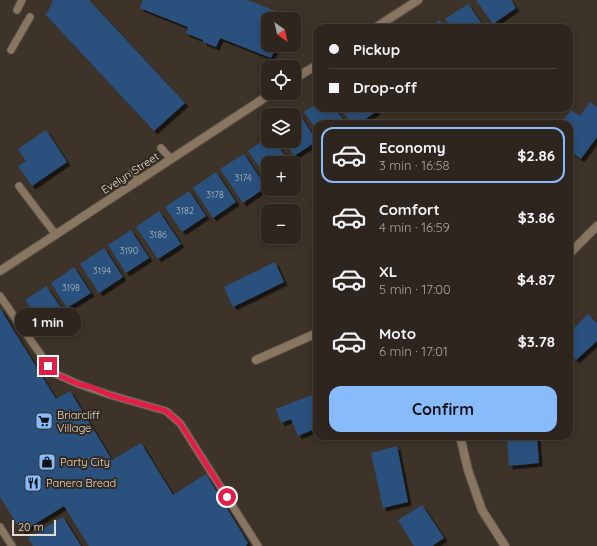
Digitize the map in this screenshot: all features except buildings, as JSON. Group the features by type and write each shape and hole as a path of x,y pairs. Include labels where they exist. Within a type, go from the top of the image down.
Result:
{"street":[{"path":"381,24 418,0"},
{"path":"301,74 313,67"},
{"name":"Evelyn Street","path":"0,271 261,100"},
{"path":"573,250 597,226"},
{"path":"256,360 313,335"},
{"path":"461,440 468,470 482,510 505,546"}],"lane":[{"path":"17,10 22,0"},
{"path":"11,50 30,17"},
{"path":"161,148 172,159"},
{"path":"132,173 139,181"},
{"path":"19,186 56,235"},
{"path":"0,296 48,366 56,374 78,384 91,387 110,395 166,411 180,423 258,546"},
{"path":"0,526 12,546"}],"place":[{"name":"Briarcliff Village","path":"44,421"},
{"name":"Party City","path":"47,462"},
{"name":"Panera Bread","path":"33,483"}],"route":[{"path":"48,366 56,374 78,384 166,411 180,423 227,497"}]}
